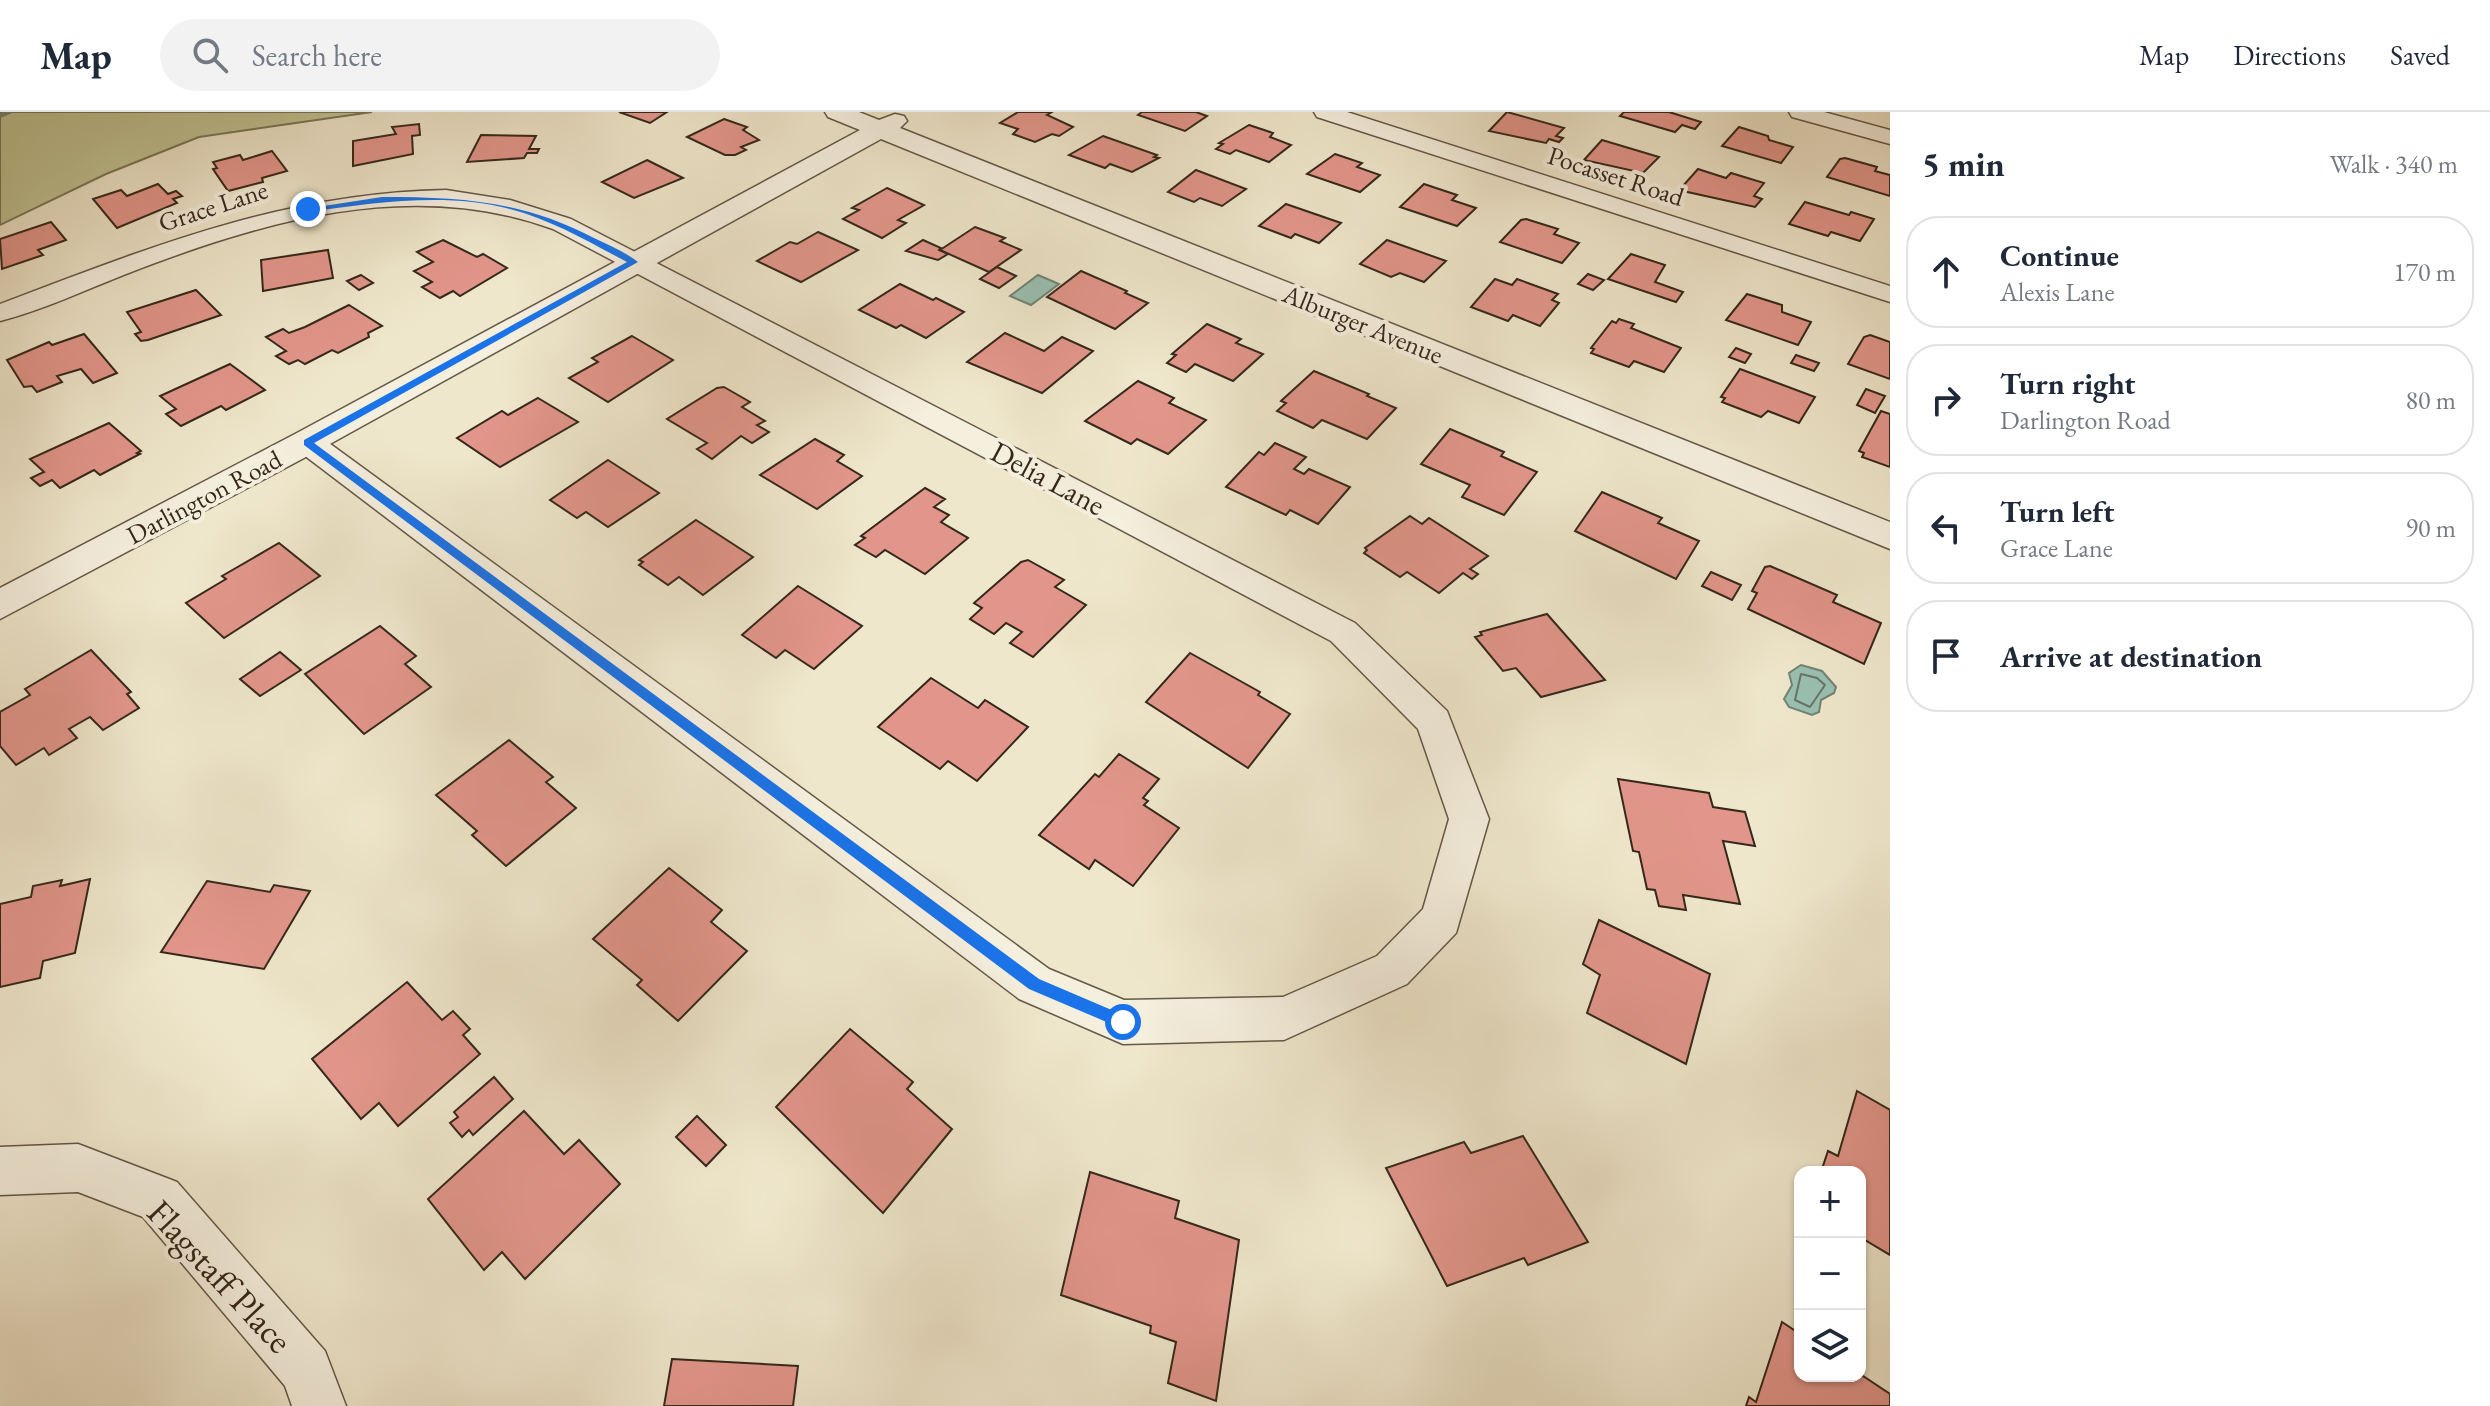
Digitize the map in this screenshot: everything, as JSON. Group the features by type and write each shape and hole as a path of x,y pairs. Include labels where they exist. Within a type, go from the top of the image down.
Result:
{"street":[{"name":"Alburger Avenue","path":"837,112 1890,536"},
{"name":"Darlington Road","path":"0,605 307,442 913,112"},
{"name":"Pocasset Road","path":"1325,112 1890,294"},
{"path":"1800,112 1890,137"},
{"name":"Grace Lane","path":"0,313 259,221 382,199 447,199 509,206 562,224 634,262"},
{"name":"Delia Lane","path":"307,442 1034,984 1123,1022 1284,1018 1392,970 1441,919 1469,819 1434,721 1343,632 634,262"},
{"name":"Flagstaff Place","path":"0,1171 78,1168 160,1199 306,1370 319,1406"}],"shaded area":[{"path":"0,112 372,112 199,137 106,174 0,225"}],"water":[{"path":"1038,275 1059,284 1031,305 1010,296"},
{"path":"1801,665 1822,671 1836,687 1834,693 1821,700 1819,712 1812,715 1789,707 1784,699 1792,685 1789,673"}],"building":[{"path":"619,112 667,112 650,123"},
{"path":"1018,112 1052,112 1047,115 1073,127 1059,136 1052,134 1035,142 1013,134 1018,129 1000,123"},
{"path":"1142,112 1196,112 1207,116 1185,131 1138,115"},
{"path":"1507,112 1564,128 1556,136 1563,138 1559,142 1549,139 1546,143 1489,131"},
{"path":"1624,112 1669,112 1701,122 1695,129 1682,125 1675,132 1620,116"},
{"path":"724,119 747,127 743,130 759,140 741,147 746,150 735,155 725,155 687,137"},
{"path":"419,124 420,135 412,136 413,154 353,166 353,141 396,134 392,127"},
{"path":"1249,125 1273,133 1270,137 1291,145 1269,162 1236,150 1230,154 1216,149 1223,144 1219,143"},
{"path":"1739,127 1793,147 1781,163 1722,146"},
{"path":"481,135 536,136 529,149 539,149 537,153 527,153 524,158 467,162"},
{"path":"1103,136 1159,158 1132,172 1110,164 1105,168 1069,155"},
{"path":"1602,140 1659,157 1643,173 1584,160"},
{"path":"272,151 287,171 262,178 263,182 228,191 213,169 217,168 213,162 240,155 243,160"},
{"path":"1335,154 1362,163 1357,167 1380,175 1360,192 1307,174"},
{"path":"1840,159 1877,167 1875,171 1890,175 1890,196 1827,177"},
{"path":"647,160 683,178 634,198 602,182"},
{"path":"1698,169 1726,178 1731,173 1764,183 1754,196 1762,199 1755,207 1683,191 1681,188"},
{"path":"1196,170 1246,189 1222,206 1200,198 1194,202 1168,192"},
{"path":"158,184 168,194 176,191 182,196 173,199 177,203 117,228 93,199 121,190 127,196"},
{"path":"1424,184 1457,195 1452,200 1476,208 1457,226 1400,207"},
{"path":"887,188 924,205 898,220 906,223 882,238 843,219 859,210 852,208"},
{"path":"1805,202 1874,219 1860,241 1831,232 1828,236 1789,224"},
{"path":"1286,204 1341,223 1319,243 1295,234 1291,238 1259,226"},
{"path":"1521,220 1558,229 1554,234 1579,243 1562,263 1500,242"},
{"path":"51,222 66,240 38,250 43,255 2,269 0,239"},
{"path":"975,227 1005,238 1000,241 1021,250 989,272 940,250"},
{"path":"818,232 858,250 801,282 757,261 790,242 797,244"},
{"path":"443,240 477,257 483,254 507,268 460,296 453,291 440,298 422,287 432,282 414,271 433,262 417,252"},
{"path":"923,240 948,254 938,260 906,251"},
{"path":"1387,240 1446,261 1424,282 1400,273 1391,277 1360,264"},
{"path":"328,250 333,278 263,291 261,260"},
{"path":"1631,254 1665,265 1655,282 1683,292 1676,302 1608,279"},
{"path":"997,267 1016,276 999,288 980,279"},
{"path":"1081,271 1148,303 1115,329 1047,297"},
{"path":"1588,274 1604,280 1593,290 1578,284"},
{"path":"361,275 373,283 359,290 347,281"},
{"path":"1495,279 1512,285 1517,279 1558,294 1552,300 1559,303 1540,326 1513,315 1508,321 1471,307"},
{"path":"900,284 964,312 926,338 859,310"},
{"path":"196,290 221,315 148,340 141,341 135,334 141,332 127,312"},
{"path":"1747,294 1782,305 1782,312 1811,322 1798,345 1726,320"},
{"path":"349,305 382,326 368,333 369,337 338,353 332,350 305,364 298,360 289,364 276,356 286,351 266,337 283,329 289,333 305,327"},
{"path":"1619,319 1634,324 1631,328 1681,348 1664,372 1634,361 1629,367 1591,353 1594,349 1591,348 1612,321 1616,323"},
{"path":"1207,324 1241,339 1236,343 1263,354 1233,381 1195,364 1186,372 1167,363 1176,355 1172,354"},
{"path":"1005,333 1044,351 1062,337 1093,351 1042,393 967,362"},
{"path":"84,334 117,373 93,383 81,369 57,376 62,382 37,392 32,386 24,387 7,360 49,342 52,345"},
{"path":"1870,335 1890,342 1890,379 1848,364 1864,337"},
{"path":"632,336 673,360 608,402 569,378 598,362 592,358"},
{"path":"1736,348 1751,354 1745,363 1729,357"},
{"path":"1796,355 1819,363 1814,371 1791,363"},
{"path":"230,364 265,390 226,410 221,406 181,426 166,414 176,409 160,396"},
{"path":"1740,369 1815,397 1799,423 1768,411 1761,417 1722,402 1725,398 1721,397"},
{"path":"1314,371 1396,408 1367,439 1322,420 1313,428 1277,411 1286,403 1281,401"},
{"path":"1138,381 1174,398 1169,403 1206,420 1168,454 1137,439 1131,444 1085,421"},
{"path":"724,387 750,402 742,407 765,421 757,425 769,432 752,443 741,436 712,459 697,449 707,443 667,419 717,388"},
{"path":"1866,389 1885,396 1875,413 1857,405"},
{"path":"538,398 578,422 500,467 457,438 502,411 508,415"},
{"path":"1881,411 1890,414 1890,467 1862,457 1864,453 1859,451"},
{"path":"109,423 141,451 137,453 140,454 100,475 94,470 60,488 52,480 40,486 31,478 44,472 30,459"},
{"path":"1450,429 1504,452 1501,456 1537,472 1504,515 1462,497 1470,485 1421,464"},
{"path":"815,439 844,455 837,461 862,476 817,509 760,475"},
{"path":"1275,443 1306,457 1294,469 1304,474 1309,469 1350,487 1318,524 1290,510 1286,515 1226,487 1259,452 1264,455"},
{"path":"608,460 659,493 608,527 586,512 577,518 550,500"},
{"path":"925,488 945,499 934,507 949,515 941,522 968,538 925,574 885,550 876,557 855,545 865,538 861,536"},
{"path":"1602,492 1662,518 1658,523 1699,541 1676,579 1575,531"},
{"path":"1410,516 1422,524 1429,518 1488,556 1470,569 1478,574 1472,579 1463,573 1439,593 1407,572 1400,577 1364,553 1365,548"},
{"path":"696,520 753,557 703,595 679,577 668,585 639,565 643,562 639,560"},
{"path":"279,543 320,576 224,638 186,603 226,579 222,576"},
{"path":"1028,560 1064,580 1055,587 1086,605 1033,657 1010,643 1022,632 1006,623 994,634 970,619 982,608 974,603 1021,562"},
{"path":"1770,566 1837,595 1833,602 1881,623 1864,664 1748,609 1757,593 1752,591 1765,567"},
{"path":"1711,572 1741,585 1732,600 1702,586"},
{"path":"798,586 862,626 814,669 785,650 776,658 742,635"},
{"path":"1547,614 1605,680 1541,697 1516,668 1503,671 1475,637 1482,635 1480,632"},
{"path":"380,626 416,656 405,664 431,687 364,734 305,674"},
{"path":"91,650 131,692 127,694 139,708 103,730 90,717 69,729 77,738 49,755 44,748 16,765 0,746 0,712 30,695 25,689"},
{"path":"280,652 301,670 260,696 240,679"},
{"path":"1190,653 1260,692 1258,695 1290,714 1248,768 1146,702"},
{"path":"931,678 978,708 985,700 1028,727 977,781 948,761 940,769 878,727"},
{"path":"509,740 553,777 546,782 576,808 506,866 472,835 477,831 436,795"},
{"path":"1119,754 1159,779 1143,798 1148,801 1144,805 1179,828 1133,886 1095,860 1089,869 1039,835 1095,774 1099,777"},
{"path":"1618,779 1709,793 1713,807 1745,812 1755,846 1723,841 1740,904 1683,895 1686,910 1659,906 1655,890 1647,889 1639,852 1633,851"},
{"path":"669,868 722,910 711,922 747,951 678,1021 637,985 642,980 593,939"},
{"path":"90,879 75,953 43,961 40,978 0,987 0,904 31,897 33,886 62,880 60,886"},
{"path":"207,881 270,892 274,885 310,891 264,969 161,952"},
{"path":"1599,920 1710,974 1686,1064 1587,1013 1600,975 1583,964"},
{"path":"407,982 442,1020 453,1011 470,1029 463,1035 480,1054 398,1126 379,1103 361,1119 312,1059"},
{"path":"850,1029 913,1082 907,1089 952,1129 883,1213 776,1107"},
{"path":"494,1077 513,1099 473,1135 469,1130 462,1137 450,1123 458,1117 454,1112"},
{"path":"1857,1091 1890,1110 1890,1255 1866,1241 1866,1166 1823,1166 1828,1151 1838,1156"},
{"path":"524,1111 564,1154 579,1140 620,1184 525,1279 502,1252 484,1270 428,1199"},
{"path":"697,1116 726,1145 706,1166 676,1137"},
{"path":"1523,1136 1588,1242 1528,1265 1524,1258 1447,1286 1386,1168 1464,1142 1471,1153"},
{"path":"1090,1172 1179,1201 1175,1218 1239,1240 1216,1401 1168,1383 1176,1342 1150,1333 1151,1326 1061,1295"},
{"path":"1782,1322 1794,1330 1794,1382 1866,1382 1866,1378 1890,1394 1890,1406 1746,1406 1749,1397 1756,1402"},
{"path":"672,1359 798,1366 793,1406 664,1406"}],"waterway":[{"path":"0,116 11,112"}],"route":[{"path":"308,209 382,199 447,199 509,206 562,224 634,262 307,442 1034,984 1123,1022"}]}
